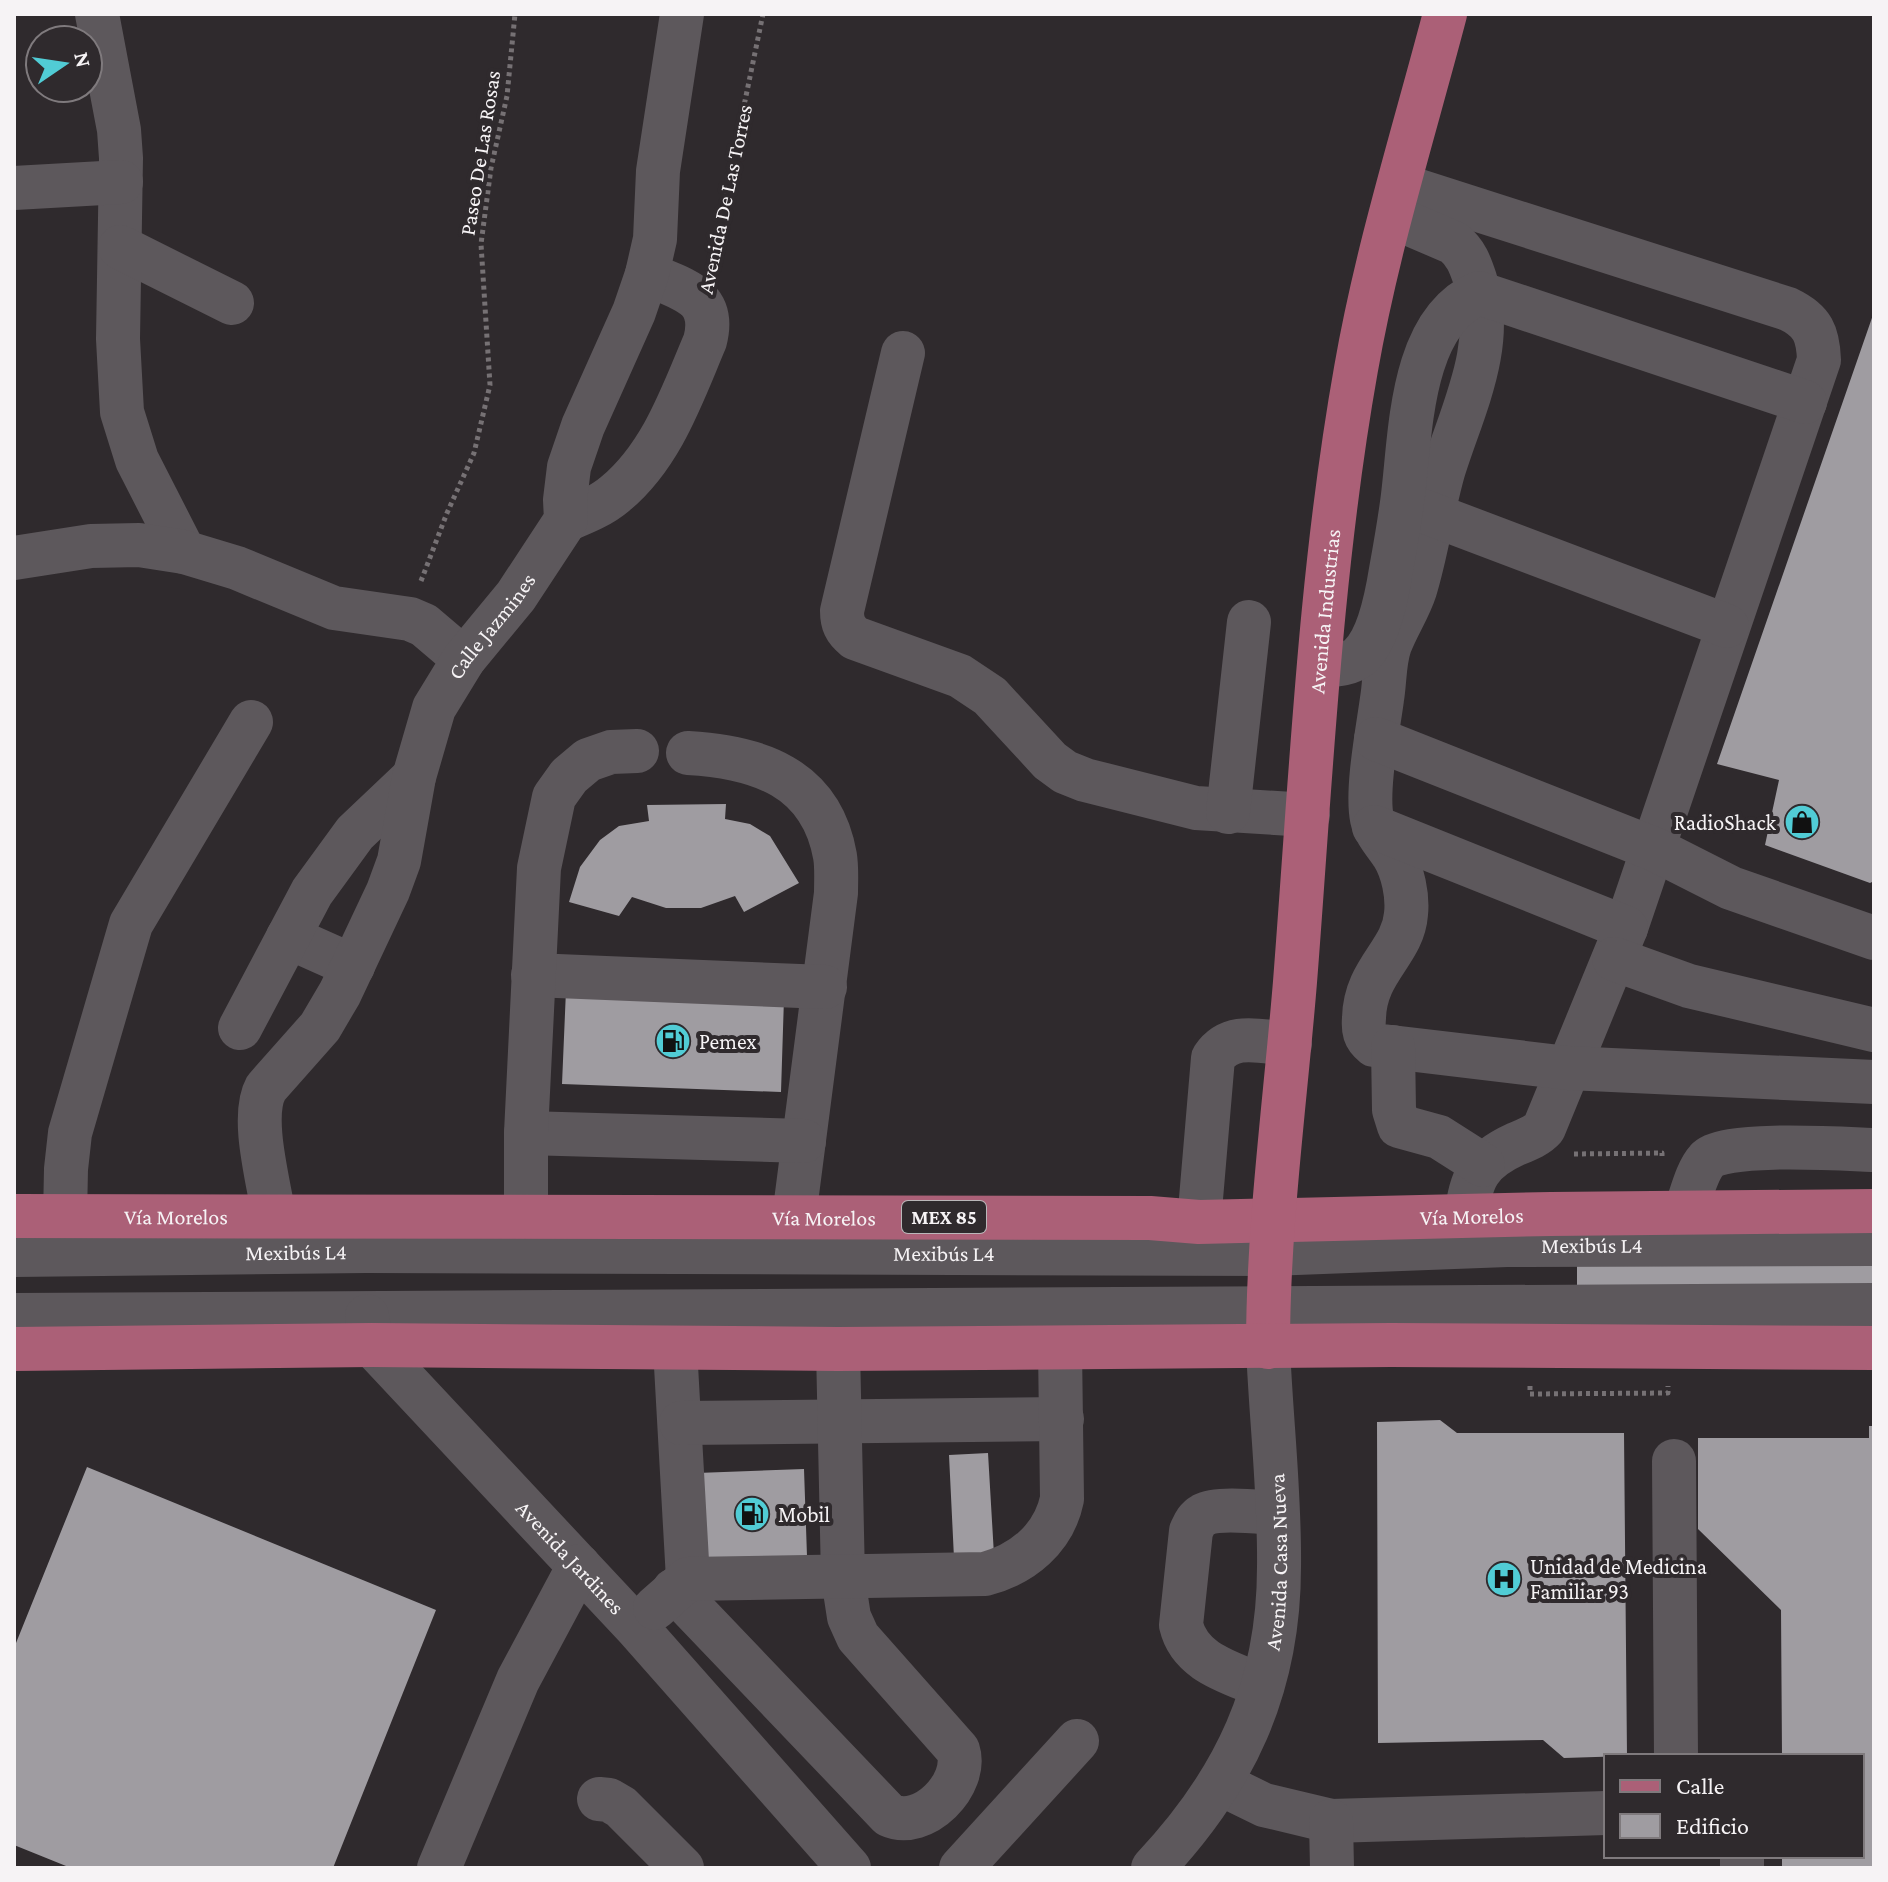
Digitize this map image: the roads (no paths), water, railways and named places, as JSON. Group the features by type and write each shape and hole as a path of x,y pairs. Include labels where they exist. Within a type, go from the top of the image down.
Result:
{"main road":[{"name":"Avenida Industrias","path":"1272,1238 1335,502 1356,368 1445,14"},
{"name":"Vía Morelos","path":"14,1216 274,1217 365,1234 526,1218 1135,1218 1199,1222 1272,1238 1466,1217 1874,1211"},
{"name":"Avenida Casa Nueva","path":"1268,1328 1272,1238"},
{"path":"14,1349 369,1328 675,1348 1060,1348 1268,1328 1555,1345 1874,1348"}],"street":[{"path":"97,14 119,130 118,339 122,412 137,460 184,552"},
{"path":"566,520 569,467 647,274 655,239 658,171 682,14"},
{"path":"14,188 121,182"},
{"path":"1319,666 1346,663 1359,657 1365,649 1384,607 1417,509 1454,438 1476,371 1482,323 1479,293 1467,256 1396,201"},
{"path":"1396,201 1774,304 1803,316 1814,327 1818,340 1819,360 1654,849 1613,961 1547,1122 1540,1133 1498,1152 1483,1165 1475,1177 1466,1217"},
{"path":"120,247 232,303"},
{"name":"Avenida De Las Torres","path":"566,520 614,495 638,471 663,436 705,341 708,327 703,305 689,293 647,274"},
{"path":"1805,402 1479,293 1448,315 1427,355 1415,392 1411,422 1417,509 1416,588 1386,661 1371,805 1374,827 1400,871 1406,916 1402,933 1378,969 1367,993 1363,1030 1374,1045 1568,1068 1874,1082"},
{"path":"903,353 842,611 842,621 848,632 855,638 960,676 976,685 1050,761 1065,772 1085,780 1196,808 1308,815"},
{"path":"1427,355 1476,371"},
{"path":"1411,422 1454,438"},
{"path":"1417,509 1727,626"},
{"name":"Calle Jazmines","path":"274,1217 260,1126 261,1097 320,1027 388,891 399,861 414,777 434,708 464,659 516,596 566,520"},
{"path":"14,558 107,546 139,545 184,552 237,568 334,608 410,619 424,625 464,659"},
{"path":"1228,812 1249,622"},
{"path":"65,1217 70,1133 131,924 251,722"},
{"path":"1376,739 1654,849 1731,888 1874,938"},
{"path":"526,1218 526,1133 539,868 554,797 569,776 588,760 611,752 637,751"},
{"path":"688,753 727,756 760,764 783,777 808,796 826,824 835,857 836,893 794,1217"},
{"path":"240,1028 312,892 355,833 414,777"},
{"path":"1374,827 1613,961 1689,986 1874,1030"},
{"path":"288,937 353,966"},
{"path":"533,975 825,987"},
{"path":"1199,1222 1213,1058 1219,1048 1234,1040 1290,1044"},
{"path":"1393,1047 1394,1110 1399,1126 1439,1137 1483,1165"},
{"path":"526,1133 804,1141"},
{"path":"1685,1212 1705,1161 1722,1152 1788,1148 1874,1150"},
{"path":"365,1234 369,1328"},
{"name":"Mexibús L4","path":"14,1255 365,1234 1272,1238 1507,1245 1874,1244"},
{"path":"14,1315 369,1328 1268,1328 1874,1305"},
{"name":"Avenida Jardines","path":"369,1328 849,1868"},
{"name":"Avenida Casa Nueva","path":"1153,1868 1198,1817 1221,1784 1252,1720 1270,1657 1277,1597 1277,1513 1268,1328"},
{"path":"675,1348 681,1423 681,1584 889,1815 899,1820 927,1812 952,1787 961,1767 958,1750 854,1631 849,1617 843,1578 838,1349"},
{"path":"636,1627 681,1584 985,1574 1018,1561 1051,1530 1062,1499 1060,1348"},
{"path":"681,1423 1062,1419"},
{"path":"1674,1461 1676,1754"},
{"path":"1262,1686 1196,1654 1183,1636 1181,1625 1191,1531 1196,1521 1214,1512 1277,1513"},
{"path":"439,1868 518,1680 579,1566"},
{"path":"961,1868 1077,1741"},
{"path":"1221,1784 1264,1805 1331,1821 1604,1813"},
{"path":"599,1799 609,1800 621,1807 682,1868"},
{"path":"1331,1821 1332,1868"}],"place":[{"name":"RadioShack","path":"1802,822"},
{"name":"Pemex","path":"673,1041"},
{"name":"Mobil","path":"752,1514"},
{"name":"Unidad de Medicina Familiar 93","path":"1504,1579"}]}
